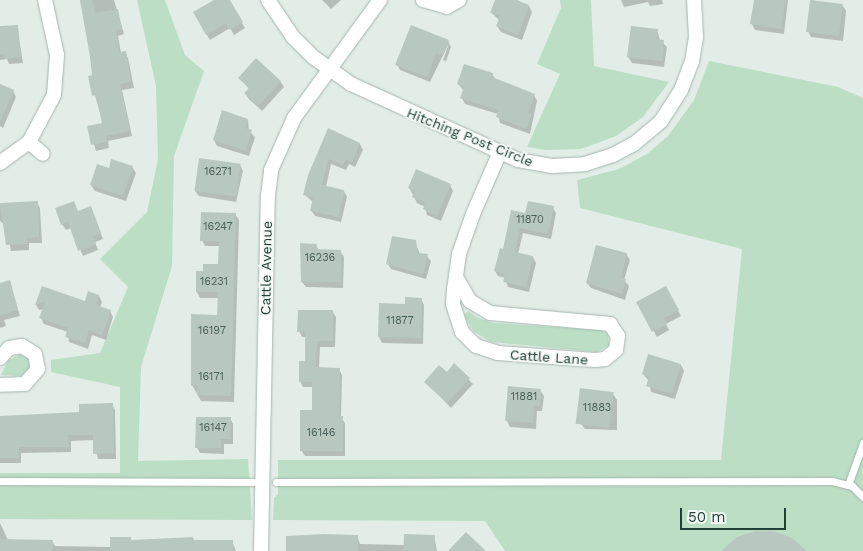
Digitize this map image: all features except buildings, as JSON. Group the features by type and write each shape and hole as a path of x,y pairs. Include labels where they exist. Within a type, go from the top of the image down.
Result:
{"street":[{"path":"0,163 29,142 51,105 56,84 57,56 45,0"},
{"name":"Hitching Post Circle","path":"268,0 293,36 328,70 380,99 500,152 539,166 574,165 613,155 643,138 668,111 687,77 696,37 694,0"},
{"name":"Cattle Avenue","path":"261,551 269,482 268,196 271,170 285,133 328,70 380,0"},
{"path":"423,0 447,7 459,0"},
{"path":"29,142 43,154"},
{"name":"Cattle Lane","path":"456,277 470,301 490,313 610,324 618,336 616,350 605,359 595,360 486,351 469,340 457,322 453,304 456,277 467,228 500,152"},
{"path":"0,358 9,348 22,346 34,354 38,369 25,384 0,385"}],"lane":[{"path":"848,485 863,443"},
{"path":"0,482 832,481 848,485 863,497"}],"green space":[{"path":"137,0 165,0 185,55 204,71 174,156 172,266 141,367 138,461 248,459 252,520 0,519 0,473 120,473 120,387 51,372 51,360 100,353 128,287 100,259 147,212 158,159 156,86"},
{"path":"560,0 591,0 594,66 669,82 643,117 616,136 581,149 545,150 527,147 560,74 537,64 561,8"},
{"path":"709,61 838,87 863,98 863,551 505,551 485,521 273,520 274,498 278,494 278,460 721,460 742,249 580,208 577,180 619,169 647,154 668,136 694,100"},
{"path":"468,311 478,318 494,323 602,330 608,335 609,345 597,352 491,342 473,331 464,315"},
{"path":"20,354 28,359 30,369 20,376 1,375 8,361"}]}
